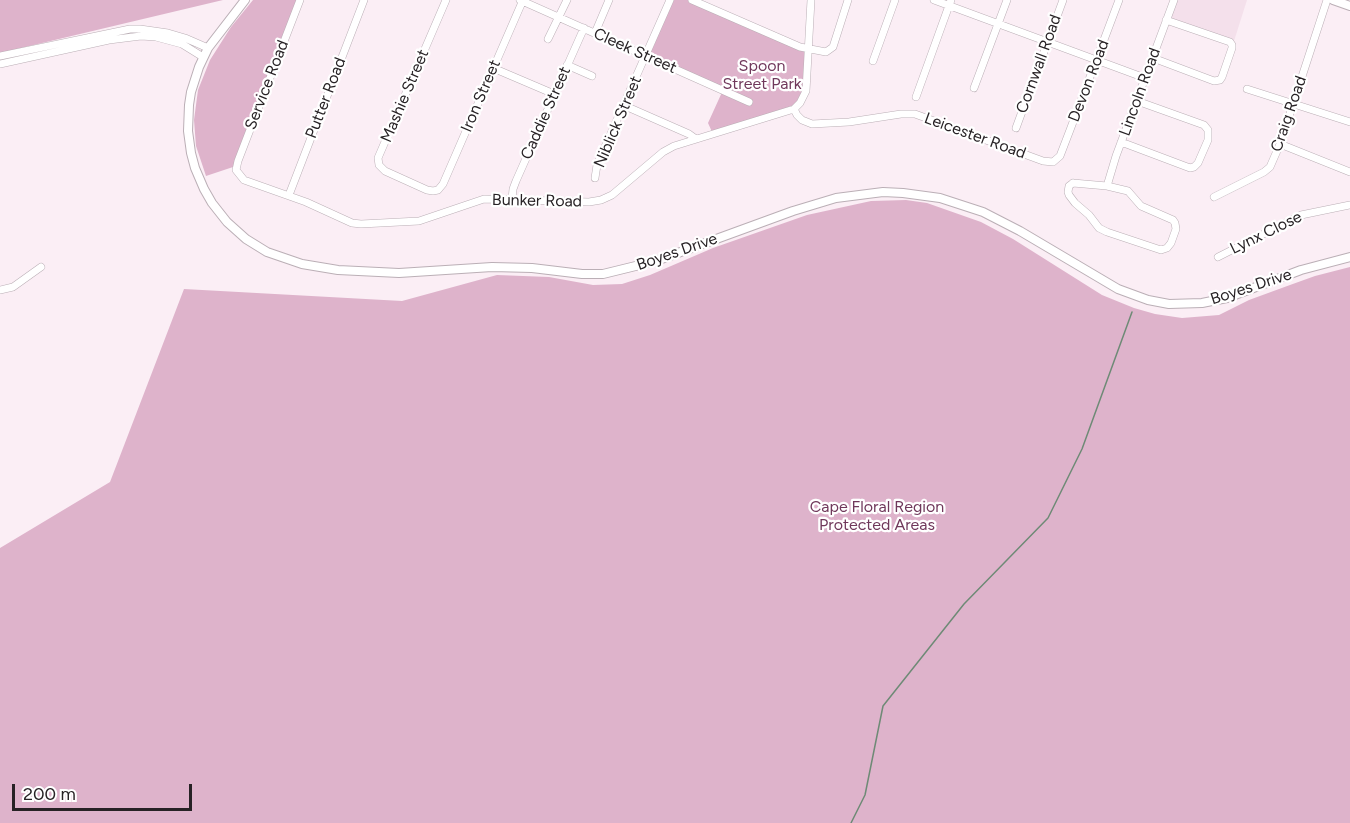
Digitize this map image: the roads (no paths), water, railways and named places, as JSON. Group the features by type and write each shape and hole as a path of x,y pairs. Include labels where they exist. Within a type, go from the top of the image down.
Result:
{"main road":[{"name":"Boyes Drive","path":"245,0 205,52 191,92 188,131 195,168 212,203 227,222 246,239 284,259 320,268 399,273 516,267 603,274 656,261 793,211 836,198 883,192 940,198 983,212 1020,231 1118,289 1148,300 1169,304 1193,304 1220,300 1301,270 1350,257"},
{"path":"1333,0 1350,6"}],"street":[{"name":"Service Road","path":"236,170 300,0"},
{"name":"Putter Road","path":"289,195 364,0"},
{"name":"Mashie Street","path":"438,190 428,190 385,171 379,165 378,158 446,0"},
{"name":"Iron Street","path":"438,190 443,184 522,0"},
{"name":"Cleek Street","path":"522,0 749,102"},
{"path":"548,39 567,0"},
{"path":"595,33 609,0"},
{"name":"Niblick Street","path":"595,178 597,165 670,0"},
{"path":"692,0 800,47 826,52 833,47 848,0"},
{"path":"794,108 805,95 810,0"},
{"path":"873,61 895,0"},
{"path":"934,0 950,3 998,24 1145,78"},
{"path":"974,87 1007,0"},
{"name":"Cornwall Road","path":"1016,128 1063,0"},
{"name":"Devon Road","path":"1055,161 1060,156 1119,0"},
{"name":"Lincoln Road","path":"1107,186 1174,0"},
{"name":"Craig Road","path":"1214,197 1270,167 1294,104 1327,0"},
{"path":"916,97 950,3"},
{"path":"1153,58 1218,82 1232,48 1230,42 1166,20"},
{"name":"Caddie Street","path":"512,199 514,186 584,28"},
{"path":"0,56 130,29 168,33 185,38 205,52"},
{"path":"0,64 135,36 166,39 205,52"},
{"path":"567,65 592,75"},
{"path":"492,68 554,93"},
{"path":"1247,89 1350,122"},
{"path":"1121,142 1190,168 1198,163 1208,140 1208,130 1204,125 1137,101"},
{"path":"623,105 696,139"},
{"name":"Bunker Road","path":"236,170 244,180 289,195 352,223 419,221 477,201 495,198 589,202 604,199 668,149 794,108"},
{"name":"Leicester Road","path":"794,108 802,120 812,124 915,114 1043,161 1055,161"},
{"path":"1280,144 1350,172"},
{"path":"1073,183 1107,186 1128,191 1141,206 1175,223 1176,229 1167,248 1161,250 1101,230 1075,203 1068,192 1069,186 1073,183"},
{"name":"Lynx Close","path":"1218,257 1301,215 1350,205"},
{"path":"0,290 13,287 41,267"}],"waterway":[{"path":"851,823 865,795 883,706 964,604 1048,518 1082,449 1132,312"}],"park label":[{"name":"Spoon Street Park","path":"762,75"},
{"name":"Cape Floral Region Protected Areas","path":"877,516"}]}
